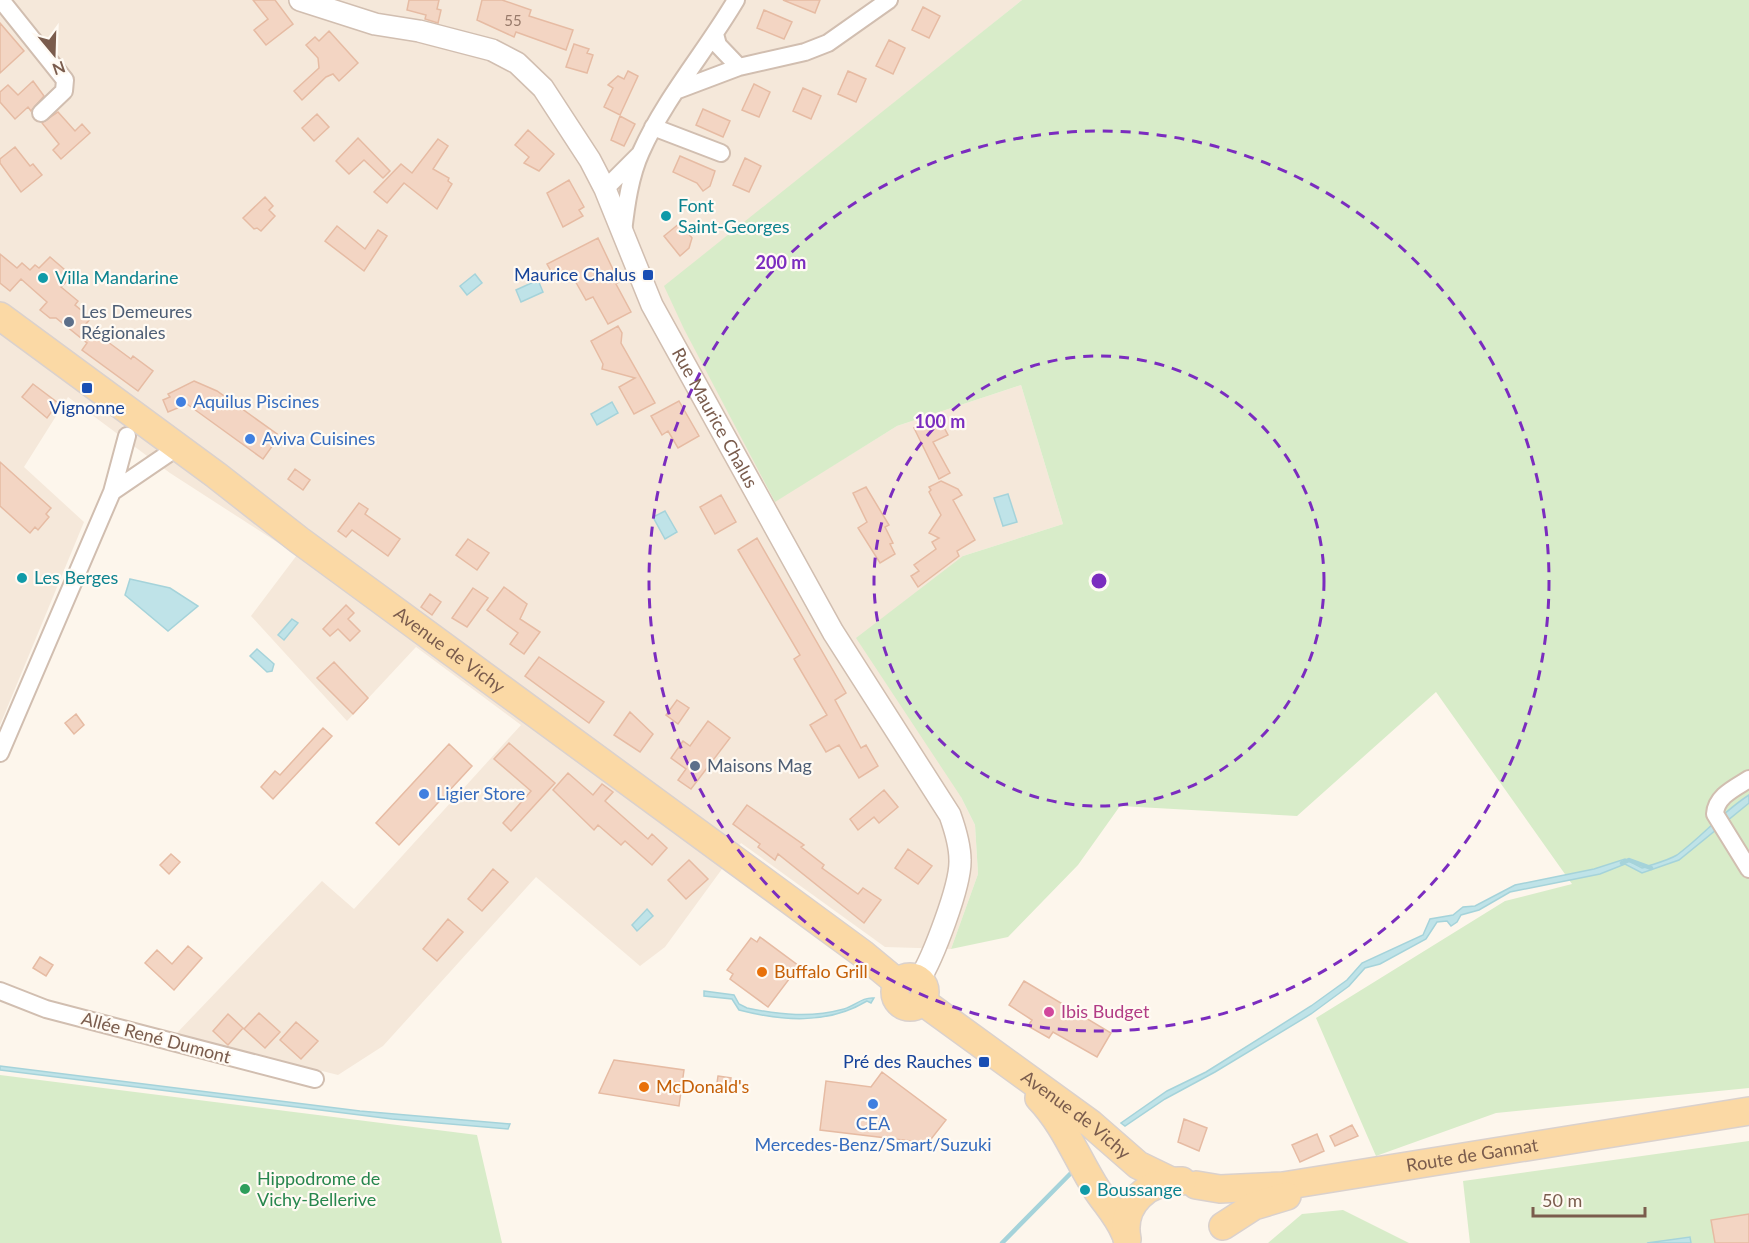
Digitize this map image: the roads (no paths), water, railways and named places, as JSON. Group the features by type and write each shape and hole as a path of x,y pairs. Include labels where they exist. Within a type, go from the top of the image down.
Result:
{"main road":[{"name":"Avenue de Vichy","path":"0,316 178,447 299,540 863,954 913,988 1012,1068 1091,1124 1138,1165 1183,1183"},
{"name":"Avenue de Vichy","path":"1012,1068 1053,1112 1098,1190 1117,1214 1126,1238"},
{"name":"Route de Gannat","path":"1183,1183 1220,1189 1283,1186 1749,1111"},
{"name":"Route de Gannat","path":"1222,1234 1254,1206 1283,1197 1418,1174 1749,1127"},
{"path":"1126,1238 1128,1214 1137,1197 1158,1183 1183,1183 1215,1202 1222,1234"}],"street":[{"path":"1,0 64,80 64,91 41,114"},
{"name":"Rue Maurice Chalus","path":"300,0 375,24 420,31 492,51 517,63 543,88 590,160 605,189 652,305 833,632 950,815 957,835 961,862 956,888 913,988"},
{"path":"623,232 627,202 639,154 653,127 736,0"},
{"path":"678,90 731,70 806,52 828,43 889,0"},
{"path":"711,41 718,45 731,70"},
{"path":"653,127 721,153"},
{"path":"605,189 639,154"},
{"path":"0,753 112,492 127,436"},
{"path":"112,492 178,447"},
{"path":"1749,779 1723,796 1716,806 1720,821 1749,869"},
{"name":"Allée René Dumont","path":"0,991 46,1009 315,1079"}],"water":[{"path":"475,274 482,283 467,295 460,286"},
{"path":"538,280 543,292 521,302 516,290"},
{"path":"612,402 618,413 597,425 591,414"},
{"path":"1008,494 1017,522 1003,526 994,498"},
{"path":"665,511 677,532 665,539 653,517"},
{"path":"130,579 170,588 198,606 168,631 125,595"},
{"path":"292,619 298,623 284,640 278,635"},
{"path":"257,649 274,664 272,671 267,672 250,656"},
{"path":"1749,795 1749,803 1679,860 1642,873 1625,864 1600,874 1510,892 1479,910 1461,915 1451,926 1447,921 1437,922 1426,939 1380,964 1365,968 1349,986 1311,1014 1215,1072 1165,1099 1125,1126 1121,1123 1167,1091 1206,1072 1311,1006 1347,980 1362,963 1423,935 1430,919 1453,915 1463,907 1475,906 1515,885 1594,869 1625,859 1642,868 1669,859 1686,848"},
{"path":"647,909 653,916 637,931 632,925"},
{"path":"704,991 734,995 739,1004 747,1008 796,1014 832,1012 874,998 871,1003 867,1001 836,1014 804,1019 772,1017 739,1010 732,999 704,996"},
{"path":"0,1066 360,1111 510,1124 508,1129 392,1119 0,1070"},
{"path":"1690,1237 1691,1243 1647,1243"}],"waterway":[{"path":"1622,863 1629,860 1651,868"},
{"path":"1002,1243 1074,1170"}],"place":[{"name":"Font Saint-Georges","path":"666,216"},
{"name":"Maurice Chalus","path":"648,275"},
{"name":"Villa Mandarine","path":"43,278"},
{"name":"Les Demeures Régionales","path":"69,322"},
{"name":"Vignonne","path":"87,388"},
{"name":"Aquilus Piscines","path":"181,402"},
{"name":"Aviva Cuisines","path":"250,439"},
{"name":"Les Berges","path":"22,578"},
{"name":"Maisons Mag","path":"695,766"},
{"name":"Ligier Store","path":"424,794"},
{"name":"Buffalo Grill","path":"762,972"},
{"name":"Ibis Budget","path":"1049,1012"},
{"name":"Pré des Rauches","path":"984,1062"},
{"name":"McDonald's","path":"644,1087"},
{"name":"CEA Mercedes-Benz/Smart/Suzuki","path":"873,1104"},
{"name":"Hippodrome de Vichy-Bellerive","path":"245,1189"},
{"name":"Boussange","path":"1085,1190"}]}
